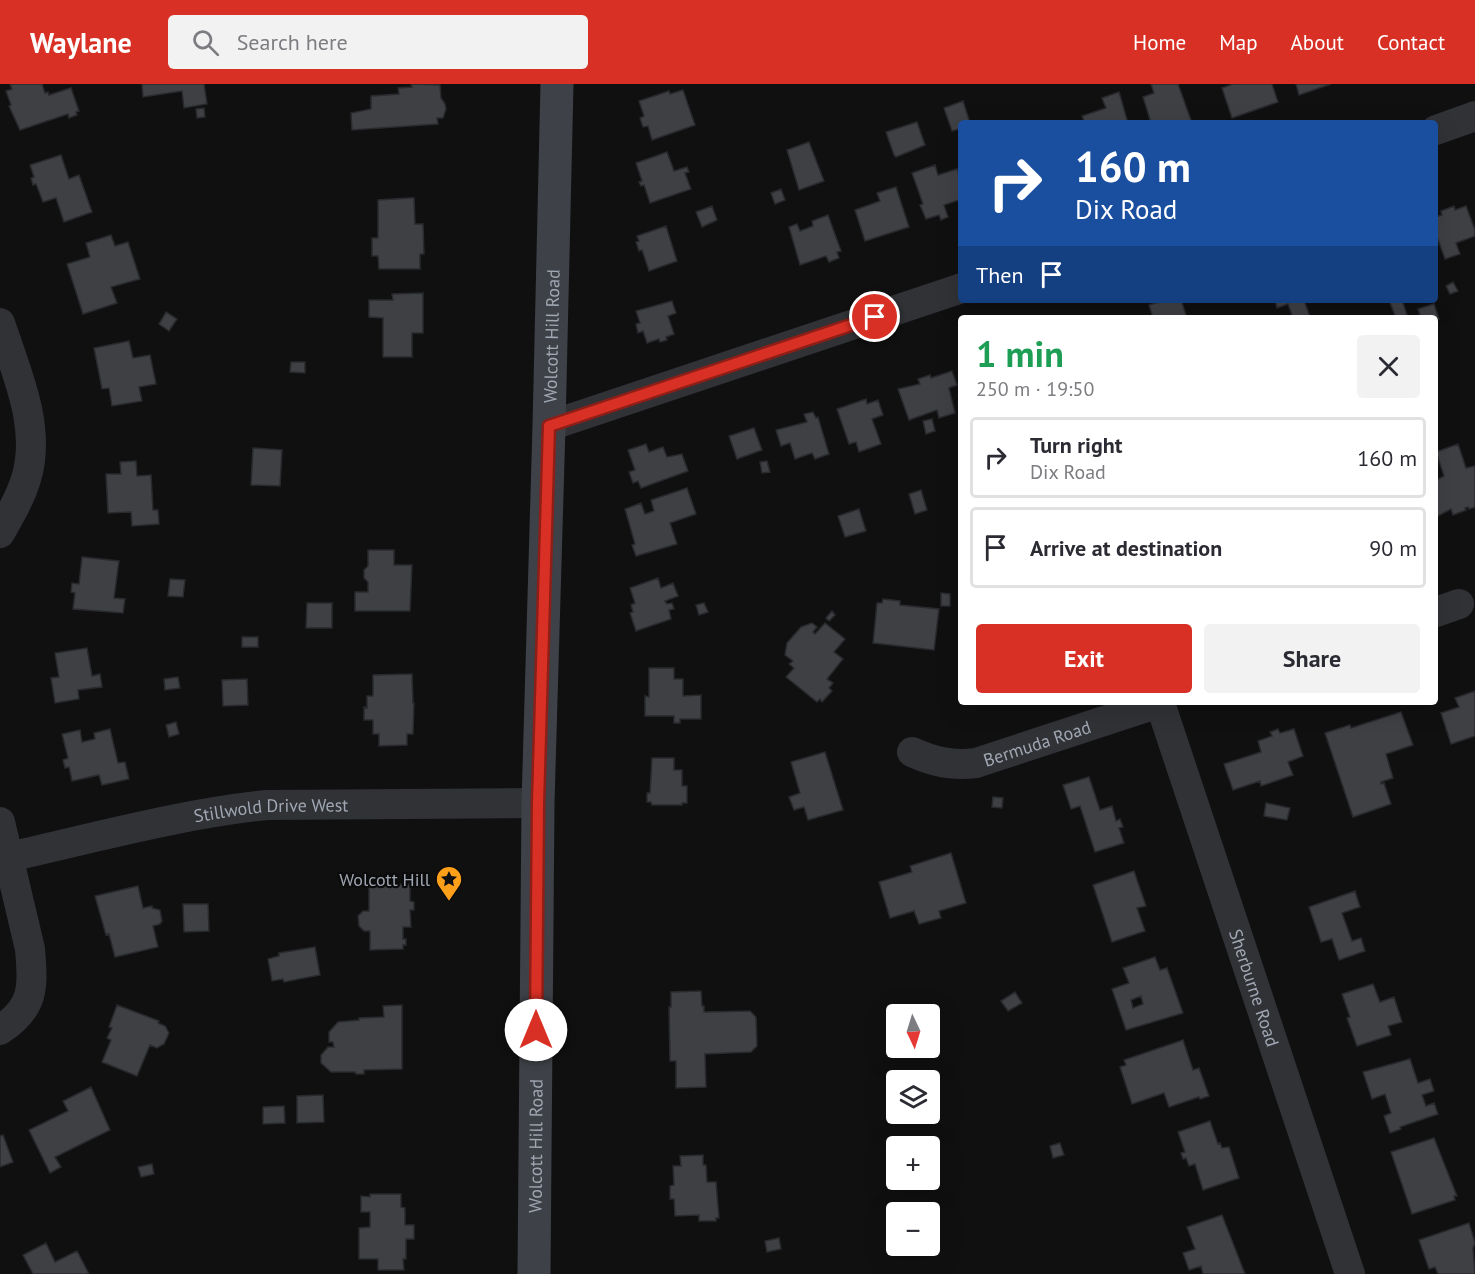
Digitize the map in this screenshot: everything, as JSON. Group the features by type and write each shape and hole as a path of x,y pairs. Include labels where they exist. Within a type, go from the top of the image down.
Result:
{"street":[{"name":"Wolcott Hill Road","path":"534,1274 538,803 557,84"},
{"path":"1438,129 1475,117"},
{"path":"549,426 958,289"},
{"path":"0,323 26,404 31,429 31,455 27,478 18,502 0,533"},
{"name":"Bermuda Road","path":"912,752 934,762 957,765 976,763 1152,705"},
{"name":"Sherburne Road","path":"1162,705 1350,1274"},
{"name":"Stillwold Drive West","path":"8,857 232,808 267,805 538,803"},
{"path":"0,822 30,949 31,988 26,1005 15,1020 0,1030"}],"building":[{"path":"10,84 42,84 45,93 48,92 49,95 71,88 79,111 76,112 77,115 69,118 68,114 20,130 9,106 11,105 6,91 12,89"},
{"path":"142,84 204,84 207,104 184,108 182,91 143,97"},
{"path":"411,84 440,85 441,98 446,109 443,118 437,118 438,124 352,130 351,113 371,109 371,96 399,94 398,88 412,87"},
{"path":"1151,84 1178,84 1191,120 1150,120 1143,97 1154,93"},
{"path":"1233,84 1272,84 1278,102 1232,118 1222,88"},
{"path":"1296,84 1331,84 1299,95"},
{"path":"683,90 695,125 652,140 648,126 643,127 640,118 644,116 639,101 669,91 670,94"},
{"path":"1119,92 1127,120 1084,120 1082,116 1106,108 1102,98"},
{"path":"963,101 969,120 958,120 958,129 952,131 944,108"},
{"path":"204,108 205,117 197,118 196,109"},
{"path":"917,122 925,145 896,157 886,132"},
{"path":"809,142 824,181 799,190 787,150"},
{"path":"667,152 674,171 687,167 689,172 685,173 691,189 650,203 644,185 641,186 639,182 642,181 636,163"},
{"path":"61,155 69,179 79,175 92,212 64,222 56,198 43,202 36,184 33,185 31,178 34,177 30,165"},
{"path":"935,165 938,175 957,169 958,200 944,205 948,217 941,220 939,215 926,219 912,173"},
{"path":"896,187 909,227 865,241 855,210 880,201 877,193"},
{"path":"781,189 785,200 775,204 771,193"},
{"path":"414,198 415,224 423,224 424,254 420,254 420,269 379,269 378,256 372,256 372,238 378,238 378,200"},
{"path":"712,206 717,220 702,227 696,212"},
{"path":"1454,206 1455,210 1466,206 1475,230 1475,236 1456,243 1460,254 1445,259 1438,240 1438,216 1442,215 1441,211"},
{"path":"828,215 841,251 837,252 839,258 829,262 826,256 800,265 789,227 797,224 800,231 813,226 812,221"},
{"path":"666,226 677,261 649,271 642,250 639,251 637,236"},
{"path":"111,235 115,246 128,242 140,279 111,287 117,303 83,314 67,264 90,257 86,243"},
{"path":"1453,282 1458,291 1450,294 1446,286"},
{"path":"423,293 423,333 412,333 412,357 383,357 383,318 369,317 369,300 393,300 392,294"},
{"path":"672,301 676,313 668,316 674,334 666,337 667,340 660,342 659,339 647,343 643,331 638,333 636,324 640,323 636,311"},
{"path":"1182,303 1186,315 1152,315 1149,305"},
{"path":"1276,303 1305,303 1309,315 1292,315 1288,304 1277,308"},
{"path":"1390,303 1403,303 1407,315 1395,315"},
{"path":"1434,304 1438,315 1420,315 1418,309"},
{"path":"166,312 177,319 169,331 159,324"},
{"path":"129,341 133,358 150,355 156,384 139,387 142,401 112,406 109,388 102,389 94,348"},
{"path":"291,362 305,362 305,373 290,372"},
{"path":"952,371 957,385 949,388 955,413 939,418 937,410 909,420 898,389 920,384 918,379 930,375 931,378"},
{"path":"866,399 867,404 878,400 883,415 872,419 881,444 859,452 856,442 849,444 837,409"},
{"path":"813,412 816,418 818,417 829,454 815,459 812,453 795,459 790,443 781,446 776,430 807,422 804,414"},
{"path":"932,419 935,431 926,434 923,421"},
{"path":"754,428 762,450 737,459 729,436"},
{"path":"646,444 649,452 663,447 667,457 682,454 688,471 641,488 638,481 633,483 629,472 635,470 628,450"},
{"path":"1458,444 1466,468 1475,466 1475,507 1465,508 1466,510 1453,515 1451,509 1438,516 1438,479 1444,476 1438,451"},
{"path":"253,448 282,450 280,486 251,485"},
{"path":"136,461 137,476 151,475 153,510 158,510 159,524 132,526 131,512 108,513 106,474 121,474 120,462"},
{"path":"767,461 770,472 762,473 760,462"},
{"path":"687,488 696,514 670,523 677,544 636,556 625,509 641,503 645,514 654,511 651,500"},
{"path":"921,490 927,510 915,514 909,494"},
{"path":"859,509 866,531 845,537 838,516"},
{"path":"368,550 394,550 394,565 412,565 410,611 355,611 355,592 368,592 364,570 368,566"},
{"path":"82,557 119,561 114,598 125,599 123,613 73,609 75,593 71,592 72,583 79,584"},
{"path":"658,578 661,588 673,583 678,596 665,601 667,604 672,603 674,609 669,610 671,619 636,631 630,613 633,612 631,605 635,603 630,588"},
{"path":"170,579 185,580 183,597 168,596"},
{"path":"941,593 950,594 950,606 941,606"},
{"path":"883,599 900,601 900,605 939,609 934,650 873,643 877,603 882,603"},
{"path":"307,603 332,603 332,628 306,628"},
{"path":"704,603 708,612 699,615 696,605"},
{"path":"832,611 835,615 829,621 826,618"},
{"path":"812,623 817,627 813,632 815,634 825,623 845,639 834,652 843,659 827,679 833,683 829,688 832,691 822,702 820,699 817,702 786,677 794,668 789,664 793,661 785,655 787,643 801,627"},
{"path":"242,637 258,637 258,647 242,647"},
{"path":"87,648 92,676 100,674 102,687 78,690 79,699 55,703 51,678 59,677 55,653"},
{"path":"649,668 674,668 674,679 683,679 683,696 701,695 701,719 680,719 680,723 674,723 674,716 645,716 645,696 649,697"},
{"path":"412,674 413,734 407,734 407,745 379,746 379,734 373,734 373,720 364,720 367,696 373,696 373,675"},
{"path":"178,677 180,688 165,690 164,679"},
{"path":"247,679 248,705 223,706 222,680"},
{"path":"1475,691 1475,736 1451,744 1441,713 1459,707 1455,698"},
{"path":"1401,712 1413,745 1386,754 1393,778 1381,784 1384,783 1391,804 1353,817 1325,733 1350,725 1351,728"},
{"path":"176,722 179,734 169,737 166,725"},
{"path":"110,729 118,763 125,762 129,779 102,785 99,775 72,781 69,767 65,768 63,760 68,758 62,734 80,730 82,742 95,739 94,733"},
{"path":"1278,729 1280,733 1294,729 1303,756 1288,762 1293,775 1261,786 1260,781 1233,790 1224,764 1261,752 1258,741 1272,736 1270,732"},
{"path":"825,752 843,810 808,820 804,807 794,810 789,797 800,793 791,762"},
{"path":"652,758 674,758 674,770 682,770 682,786 687,786 687,803 652,805 651,802 647,802 647,793 650,793"},
{"path":"1089,777 1100,810 1112,806 1116,821 1120,819 1123,827 1119,828 1124,843 1095,852 1080,806 1071,809 1063,785"},
{"path":"993,797 1003,798 1002,808 992,807"},
{"path":"1266,803 1290,808 1287,820 1264,816"},
{"path":"951,853 966,903 939,911 941,918 919,924 914,911 890,918 879,882 912,872 910,866"},
{"path":"1134,871 1146,906 1137,908 1145,931 1112,942 1093,885"},
{"path":"410,884 410,901 414,902 414,910 410,910 411,927 403,927 403,939 406,939 406,945 403,945 403,949 370,950 370,931 364,931 359,926 358,916 363,911 369,911 369,885"},
{"path":"138,886 143,908 152,906 160,910 162,921 153,926 158,947 115,957 95,896"},
{"path":"1355,891 1360,907 1342,913 1352,941 1361,938 1365,951 1339,960 1332,939 1321,942 1309,907"},
{"path":"183,904 208,904 209,931 184,932"},
{"path":"315,947 320,975 284,982 283,979 272,981 268,959 279,956 279,953"},
{"path":"1155,957 1160,970 1167,968 1183,1013 1126,1030 1112,989 1129,983 1123,968","holes":["1141,996 1143,1004 1133,1008 1131,1000"]},
{"path":"1373,984 1380,1002 1394,997 1402,1022 1388,1026 1391,1035 1357,1046 1347,1018 1350,1017 1342,994"},
{"path":"701,991 704,1012 750,1011 756,1017 757,1046 751,1052 705,1054 706,1087 676,1088 676,1061 670,1061 671,992"},
{"path":"1015,992 1022,1003 1008,1011 1001,1001"},
{"path":"117,1005 159,1021 158,1023 165,1026 169,1033 164,1044 157,1048 150,1045 137,1076 102,1062 111,1040 107,1038 112,1028 109,1027"},
{"path":"402,1005 402,1069 364,1070 364,1074 356,1074 355,1072 331,1072 321,1063 321,1055 328,1047 334,1047 333,1042 329,1042 329,1032 338,1022 384,1017 383,1006"},
{"path":"1183,1040 1193,1070 1199,1068 1209,1096 1169,1107 1164,1093 1132,1104 1120,1067 1126,1065 1124,1060"},
{"path":"1410,1059 1418,1083 1430,1079 1434,1091 1422,1095 1426,1106 1434,1103 1438,1114 1400,1127 1401,1129 1390,1133 1384,1116 1391,1113 1385,1094 1372,1099 1363,1072"},
{"path":"91,1087 110,1130 55,1157 61,1167 50,1173 29,1130 68,1111 63,1101"},
{"path":"323,1095 324,1122 297,1123 297,1096"},
{"path":"284,1106 285,1123 263,1124 263,1107"},
{"path":"1210,1121 1218,1144 1220,1143 1222,1148 1229,1147 1239,1178 1203,1190 1195,1164 1189,1166 1186,1158 1183,1159 1181,1153 1185,1152 1178,1132"},
{"path":"3,1135 13,1162 0,1167 0,1136"},
{"path":"1434,1138 1457,1196 1454,1196 1455,1200 1412,1214 1391,1152"},
{"path":"1060,1143 1064,1155 1053,1158 1050,1146"},
{"path":"703,1155 707,1182 716,1182 719,1218 716,1218 716,1221 699,1221 699,1215 675,1216 674,1199 670,1199 670,1186 674,1185 673,1166 681,1166 680,1156"},
{"path":"152,1164 154,1174 141,1177 138,1167"},
{"path":"370,1194 401,1194 401,1207 405,1208 405,1225 414,1225 414,1239 406,1239 404,1270 378,1270 378,1259 359,1259 359,1228 370,1227 370,1212 361,1212 361,1196 370,1197"},
{"path":"1222,1215 1245,1274 1203,1274 1201,1266 1189,1270 1183,1253 1195,1249 1187,1227"},
{"path":"1469,1223 1475,1243 1473,1248 1475,1274 1438,1274 1435,1267 1429,1269 1419,1240"},
{"path":"779,1238 781,1249 767,1252 765,1241"},
{"path":"46,1243 55,1262 77,1251 89,1274 33,1274 23,1255"}],"place":[{"name":"Wolcott Hill","path":"449,902"}],"route":[{"path":"536,1030 538,803 549,426 875,317"}]}
